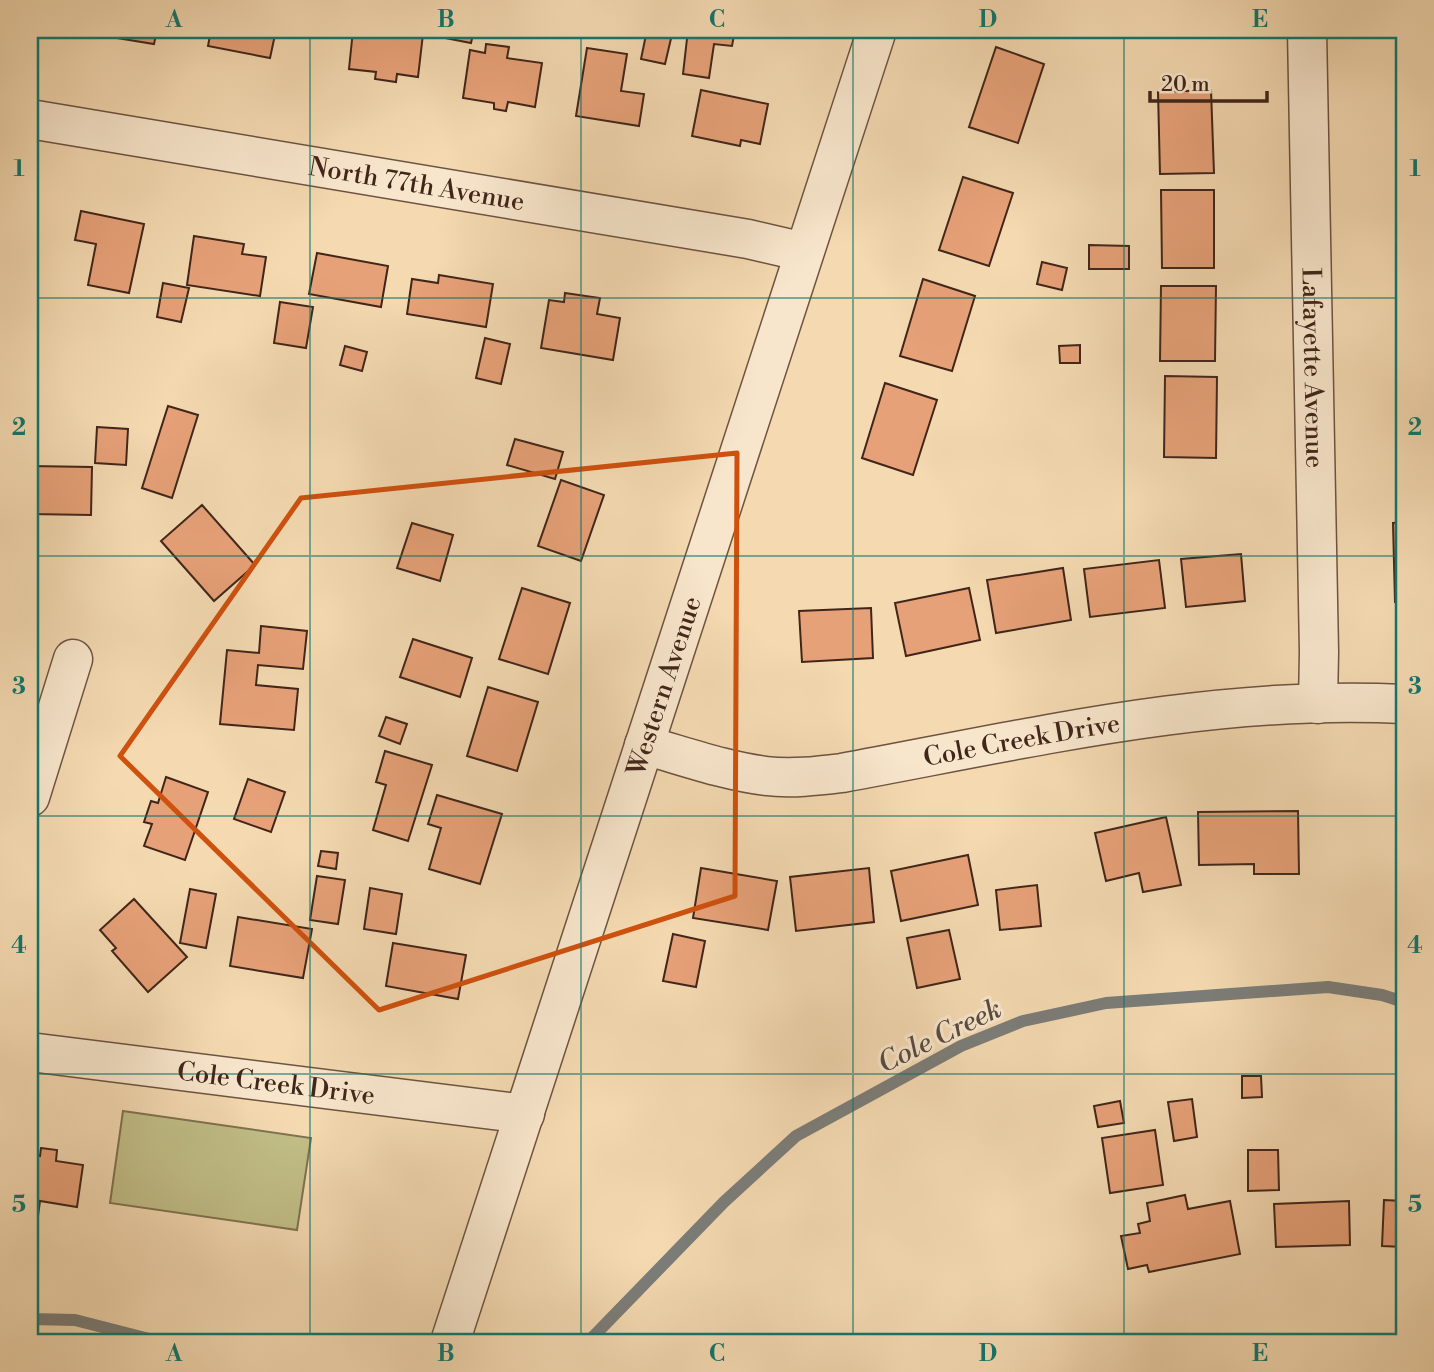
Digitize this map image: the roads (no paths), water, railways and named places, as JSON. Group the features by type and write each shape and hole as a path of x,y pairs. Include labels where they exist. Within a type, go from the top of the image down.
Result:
{"street":[{"name":"Western Avenue","path":"450,1342 877,30"},
{"name":"Lafayette Avenue","path":"1307,30 1318,704"},
{"name":"North 77th Avenue","path":"30,119 748,239 804,252"},
{"path":"30,797 73,659"},
{"name":"Cole Creek Drive","path":"645,745 738,772 809,777 1136,719 1258,706 1404,704"},
{"name":"Cole Creek Drive","path":"30,1052 525,1114"}],"waterway":[{"name":"Cole Creek","path":"588,1342 724,1202 796,1136 961,1046 1023,1021 1106,1003 1328,987 1382,995 1404,1002"},
{"name":"Cole Creek","path":"30,1319 75,1320 161,1342"}]}
